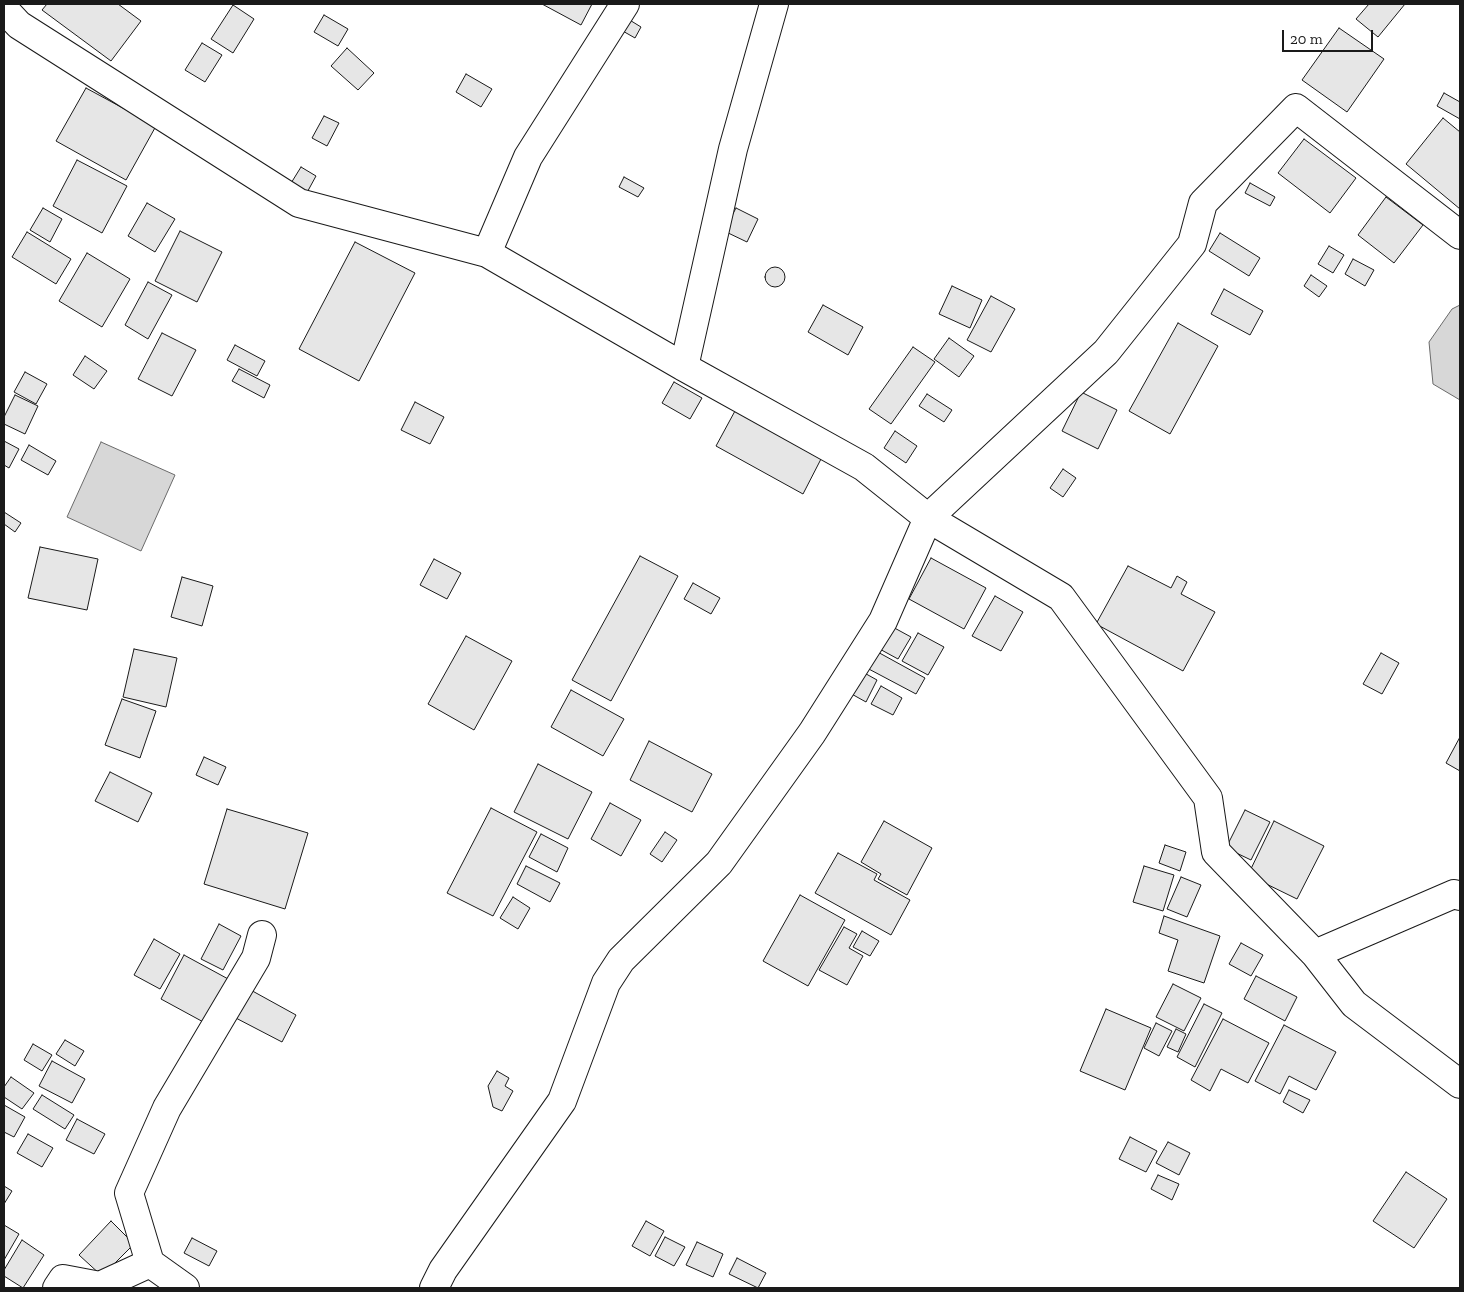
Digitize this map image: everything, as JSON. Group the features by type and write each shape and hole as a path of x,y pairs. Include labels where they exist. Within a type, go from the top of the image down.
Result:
{"street":[{"path":"487,253 528,157 625,4"},
{"path":"684,367 733,149 774,4"},
{"path":"4,9 19,25 299,203 487,253 684,367 864,467 928,518 1061,597 1208,798 1216,852 1315,954 1354,1004 1460,1084"},
{"path":"434,1288 443,1270 562,1101 606,982 621,960 718,863 812,733 883,621 928,518 1106,352 1192,244 1203,203 1296,108 1460,235"},
{"path":"1315,954 1454,894 1460,896"},
{"path":"186,1288 150,1263 129,1193 167,1108 256,958 262,936"},
{"path":"57,1288 63,1279 100,1286 150,1263"}],"shaded area":[{"path":"1460,305 1460,400 1433,384 1429,342 1452,309"},
{"path":"101,442 175,475 141,551 67,517"}],"building":[{"path":"47,4 118,4 141,21 111,61 42,10"},
{"path":"542,4 592,4 581,25"},
{"path":"1369,4 1405,4 1378,37 1356,19"},
{"path":"233,5 254,19 233,53 211,39"},
{"path":"324,15 348,29 338,46 314,32"},
{"path":"628,19 641,27 635,38 621,30"},
{"path":"1339,28 1384,59 1347,112 1302,80"},
{"path":"202,43 222,55 205,82 185,70"},
{"path":"347,48 374,73 358,90 331,66"},
{"path":"466,74 492,89 481,107 456,92"},
{"path":"86,88 156,126 126,180 56,141"},
{"path":"1444,93 1460,102 1460,119 1437,106"},
{"path":"324,116 339,123 327,146 312,138"},
{"path":"1443,118 1460,132 1460,209 1406,164"},
{"path":"1304,139 1356,178 1330,213 1278,173"},
{"path":"77,160 127,186 102,233 53,206"},
{"path":"301,167 316,176 304,198 288,188"},
{"path":"624,177 644,188 638,197 619,187"},
{"path":"1250,183 1275,197 1270,206 1245,193"},
{"path":"1386,197 1423,225 1394,263 1358,235"},
{"path":"147,203 175,219 155,252 128,236"},
{"path":"43,208 62,219 50,242 30,230"},
{"path":"736,208 758,219 747,242 724,231"},
{"path":"180,231 222,252 197,302 155,281"},
{"path":"27,232 71,259 56,284 12,257"},
{"path":"1220,233 1260,258 1249,276 1209,251"},
{"path":"355,242 415,273 359,381 299,349"},
{"path":"1329,246 1344,255 1333,273 1318,264"},
{"path":"87,253 130,279 102,327 59,301"},
{"path":"1353,259 1374,270 1365,286 1345,274"},
{"path":"775,267 782,270 785,277 782,284 775,287 768,284 765,277 768,270"},
{"path":"1311,275 1327,286 1319,297 1304,286"},
{"path":"148,282 172,295 148,339 125,325"},
{"path":"952,286 982,300 970,328 939,314"},
{"path":"1224,289 1263,311 1250,335 1211,314"},
{"path":"991,296 1015,309 991,352 967,340"},
{"path":"823,305 863,327 848,355 808,332"},
{"path":"1178,323 1218,346 1170,434 1129,411"},
{"path":"162,333 196,350 172,396 138,379"},
{"path":"949,338 974,356 959,377 934,359"},
{"path":"235,345 265,361 257,376 227,360"},
{"path":"913,347 935,362 891,424 869,409"},
{"path":"85,356 107,371 94,389 73,375"},
{"path":"239,369 270,385 264,398 232,381"},
{"path":"25,372 47,384 36,404 14,392"},
{"path":"674,382 702,398 690,419 662,403"},
{"path":"1081,392 1117,410 1098,449 1062,431"},
{"path":"927,394 952,410 944,422 919,406"},
{"path":"15,395 38,406 25,434 4,424 4,417"},
{"path":"415,402 444,417 430,444 401,430"},
{"path":"735,411 821,459 803,494 716,446"},
{"path":"895,431 917,446 906,463 884,448"},
{"path":"4,441 19,449 9,468 4,465"},
{"path":"29,445 56,461 48,475 21,460"},
{"path":"1063,469 1076,478 1063,497 1050,488"},
{"path":"4,512 21,523 15,532 4,524"},
{"path":"40,547 98,559 87,610 28,598"},
{"path":"640,556 678,576 611,701 572,680"},
{"path":"931,558 986,588 964,629 909,599"},
{"path":"434,559 461,573 447,599 420,585"},
{"path":"1128,566 1171,588 1177,576 1187,582 1181,594 1215,612 1183,671 1096,624"},
{"path":"182,577 213,586 202,626 171,617"},
{"path":"693,583 720,598 711,614 684,599"},
{"path":"995,596 1023,612 1001,651 972,636"},
{"path":"889,625 911,637 898,659 876,647"},
{"path":"918,633 944,647 928,675 902,661"},
{"path":"466,636 512,661 474,730 428,704"},
{"path":"134,649 177,658 166,707 123,697"},
{"path":"874,650 925,678 916,694 865,667"},
{"path":"1381,653 1399,663 1382,694 1363,684"},
{"path":"859,670 877,680 866,702 848,692"},
{"path":"881,686 902,698 893,715 871,704"},
{"path":"571,690 624,719 603,756 551,727"},
{"path":"122,699 156,711 140,758 105,745"},
{"path":"1460,737 1460,771 1446,763"},
{"path":"649,741 712,774 692,812 630,780"},
{"path":"204,757 226,767 218,785 196,775"},
{"path":"538,764 592,792 568,839 514,812"},
{"path":"110,772 152,793 138,822 95,801"},
{"path":"610,803 641,820 621,856 591,839"},
{"path":"491,808 537,832 493,916 447,893"},
{"path":"227,809 308,833 285,909 204,884"},
{"path":"1245,810 1270,822 1251,860 1226,848"},
{"path":"884,821 932,848 907,895 878,879 881,874 861,862"},
{"path":"1274,821 1324,846 1297,899 1248,875"},
{"path":"665,832 677,840 662,862 650,854"},
{"path":"541,834 568,848 557,872 529,857"},
{"path":"1165,845 1186,852 1180,871 1159,863"},
{"path":"838,853 877,874 874,880 910,900 891,935 815,893"},
{"path":"526,866 560,883 550,902 517,884"},
{"path":"1144,866 1174,875 1163,911 1133,902"},
{"path":"1181,877 1201,885 1187,917 1167,909"},
{"path":"800,895 845,920 808,986 763,961"},
{"path":"513,897 530,908 518,929 500,918"},
{"path":"1164,916 1220,936 1204,983 1168,971 1178,940 1159,933"},
{"path":"219,924 241,936 223,970 201,959"},
{"path":"844,927 857,934 849,948 863,956 847,985 819,970"},
{"path":"862,931 879,941 870,956 853,947"},
{"path":"154,939 180,954 160,989 134,975"},
{"path":"1241,943 1263,955 1251,976 1229,964"},
{"path":"184,955 230,980 207,1024 161,999"},
{"path":"1256,976 1297,997 1285,1021 1244,999"},
{"path":"1173,984 1201,998 1184,1031 1156,1017"},
{"path":"247,988 296,1015 282,1042 232,1016"},
{"path":"1204,1004 1222,1013 1195,1067 1177,1057"},
{"path":"1106,1009 1151,1028 1125,1090 1080,1071"},
{"path":"1223,1019 1269,1043 1248,1083 1221,1069 1210,1091 1191,1080"},
{"path":"1156,1023 1172,1031 1159,1056 1144,1048"},
{"path":"1284,1025 1336,1052 1316,1090 1289,1076 1280,1094 1255,1081"},
{"path":"1176,1029 1186,1034 1178,1052 1167,1047"},
{"path":"65,1040 84,1051 75,1066 56,1054"},
{"path":"33,1044 52,1055 42,1071 24,1060"},
{"path":"52,1061 85,1079 72,1103 39,1086"},
{"path":"497,1071 509,1078 505,1086 513,1091 502,1111 493,1107 488,1086"},
{"path":"11,1077 34,1093 22,1109 4,1097 4,1087"},
{"path":"1289,1090 1310,1100 1303,1113 1283,1102"},
{"path":"42,1095 74,1115 65,1129 33,1109"},
{"path":"4,1105 25,1117 14,1137 4,1132"},
{"path":"77,1119 105,1134 94,1154 66,1140"},
{"path":"28,1134 53,1148 42,1167 17,1153"},
{"path":"1130,1137 1157,1151 1146,1172 1119,1159"},
{"path":"1168,1142 1190,1153 1179,1175 1156,1163"},
{"path":"1406,1172 1447,1199 1414,1248 1373,1221"},
{"path":"1158,1175 1179,1184 1172,1200 1151,1189"},
{"path":"4,1186 12,1191 4,1204"},
{"path":"111,1221 134,1244 102,1276 79,1255"},
{"path":"646,1221 664,1231 650,1256 632,1246"},
{"path":"4,1225 19,1234 4,1260"},
{"path":"665,1237 685,1247 674,1266 655,1256"},
{"path":"192,1238 217,1251 209,1266 184,1253"},
{"path":"22,1240 44,1255 23,1288 4,1276 4,1270"},
{"path":"697,1242 723,1254 713,1277 686,1265"},
{"path":"737,1258 766,1273 758,1288 729,1274"}]}
